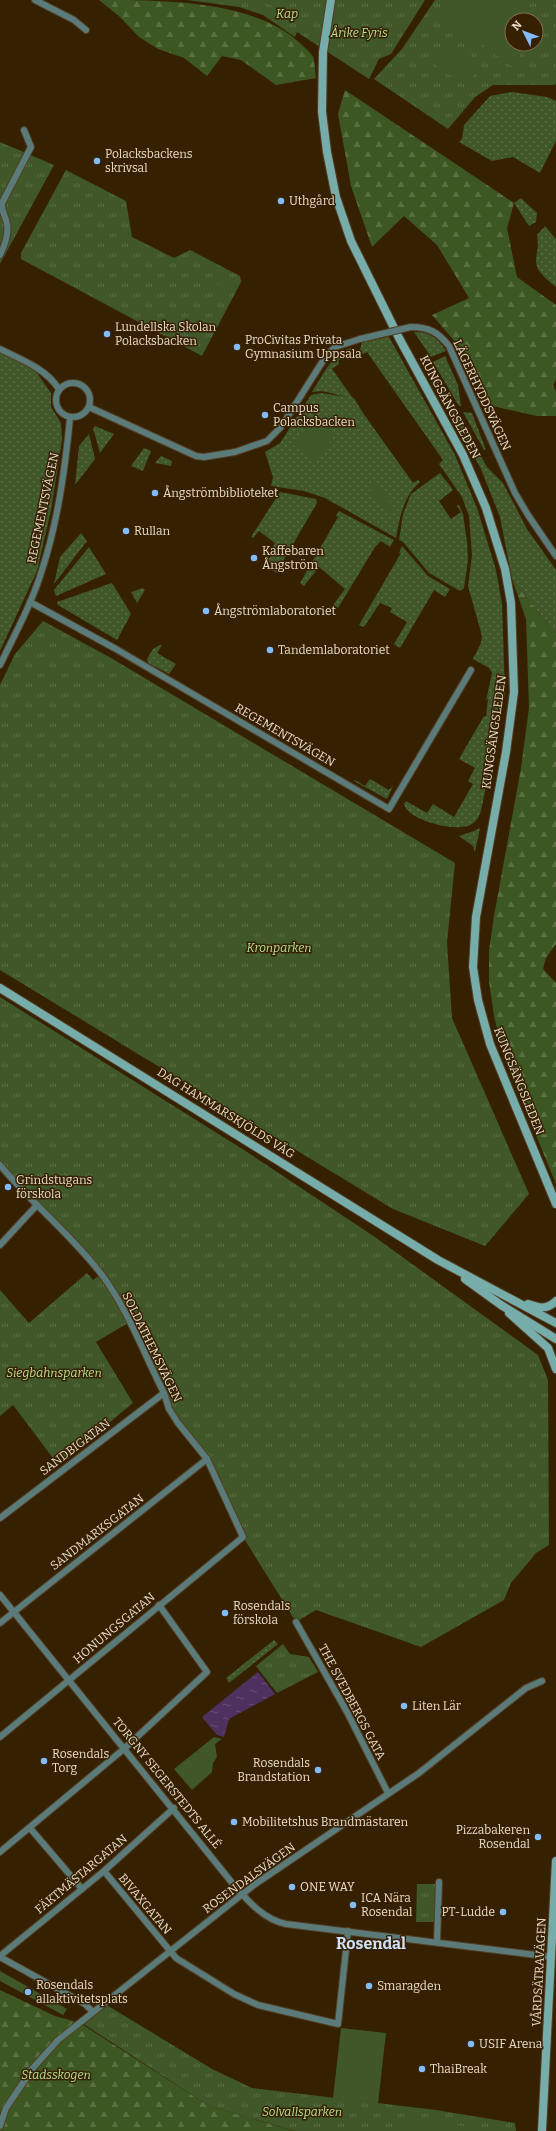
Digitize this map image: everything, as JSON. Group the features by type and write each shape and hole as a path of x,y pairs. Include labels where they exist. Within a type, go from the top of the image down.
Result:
{"main road":[{"name":"KUNGSÄNGSLEDEN","path":"331,0 323,52 322,112 327,152 336,198 351,241 399,338 464,455 486,508 505,569 511,603 514,692 506,752 476,917 473,967 483,1022 490,1044 556,1205"},
{"name":"DAG HAMMARSKJÖLDS VÄG","path":"0,988 438,1260 501,1305 556,1339"},
{"name":"DAG HAMMARSKJÖLDS VÄG","path":"438,1260 556,1324"},
{"path":"508,1297 543,1308 556,1301"},
{"path":"501,1305 548,1348 556,1369"},
{"name":"VÅRDSÄTRAVÄGEN","path":"542,2131 556,1861"}],"street":[{"path":"35,0 74,20 86,30"},
{"path":"0,255 7,236 7,223 2,209 2,203 31,147 24,130"},
{"name":"LÄGERHYDDSVÄGEN","path":"89,407 196,456 204,457 235,452 267,441 281,427 326,356 335,347 360,339 411,327 431,329 441,336 449,346 515,493 556,556"},
{"path":"0,349 42,371 53,380 59,389"},
{"path":"72,382 83,385 90,395 89,407 81,416 70,418 64,415 56,406 56,395 59,389 66,384 72,382"},
{"name":"REGEMENTSVÄGEN","path":"0,665 30,602 42,570 51,538 64,470 70,418"},
{"name":"REGEMENTSVÄGEN","path":"30,602 116,649 389,808 470,670"},
{"name":"SOLDATHEMSVÄGEN","path":"0,1165 22,1192 37,1205 91,1262 112,1290 164,1393 169,1410 178,1423 194,1440 207,1459 243,1537"},
{"path":"0,1245 37,1205"},
{"name":"SANDBIGATAN","path":"0,1518 164,1393"},
{"name":"SANDMARKSGATAN","path":"0,1622 207,1459"},
{"name":"HONUNGSGATAN","path":"0,1737 243,1537"},
{"name":"TORGNY SEGERSTEDTS ALLÉ","path":"0,1595 174,1808 242,1895 264,1914 281,1923 552,1957"},
{"path":"0,1852 125,1748 207,1672 159,1605"},
{"name":"THE SVEDBERGS GATA","path":"296,1622 347,1712 388,1793"},
{"name":"ROSENDALSVÄGEN","path":"0,2126 6,2108 33,2068 58,2040 242,1895 419,1773 526,1688 542,1681"},
{"name":"FÄKTMÄSTARGATAN","path":"0,1956 104,1871 174,1808"},
{"path":"30,1828 82,1889"},
{"name":"BIVAXGATAN","path":"104,1871 170,1951"},
{"path":"437,1942 439,1882"},
{"path":"170,1951 176,1958 234,1994 258,2005 338,2024 348,1932"},
{"path":"0,1956 85,2004 93,2012"}],"green space":[{"path":"99,0 179,2 234,11 259,19 282,29 309,51 314,60 316,78 276,85 241,60 222,56 207,76 184,58 158,49 139,37 120,17"},
{"name":"Årike Fyris","path":"187,0 425,0 391,54 379,59 369,79 297,32 295,37 263,15 239,7"},
{"path":"261,0 285,0 280,10"},
{"path":"435,0 556,0 556,84 493,85 475,97 448,129 374,79 402,49"},
{"path":"450,0 516,0 534,12 504,12 504,52 522,52 512,66 439,15"},
{"path":"446,38 482,63 466,86 430,61"},
{"path":"345,90 514,203 507,228 517,277 556,305 556,379 553,385 556,392 556,416 537,416 492,406 463,351 432,315 469,298 437,245 404,216 372,247 351,186 338,114"},
{"path":"512,92 547,97 556,101 556,141 540,173 513,157 492,161 459,142 462,139 464,125 490,96"},
{"path":"0,142 54,165 0,264"},
{"path":"66,170 126,201 132,237 174,258 190,250 240,276 241,282 202,356 21,259 21,253"},
{"path":"521,198 537,213 536,222 529,226 514,203"},
{"path":"545,226 556,239 556,287 540,272 536,264 538,245 537,235"},
{"path":"225,274 235,279 225,297 215,291"},
{"path":"414,332 433,336 440,342 446,351 431,357"},
{"path":"389,337 455,455 477,508 496,570 502,604 505,693 481,811 474,822 463,827 433,824 414,815 407,810 404,804 406,801 427,813 433,804 454,817 473,784 468,781 475,768 459,759 484,716 486,717 488,698 486,701 492,673 489,668 473,659 481,643 482,636 468,586 472,555 469,516 462,497 439,464 443,460 367,352 363,354 360,350 362,342"},
{"path":"351,348 353,350 338,361 339,364 332,369 413,483 418,480 420,482 410,494 403,508 396,538 325,498 304,491 271,486 273,477 265,452 280,443 311,395 321,393 347,397 322,391 312,392 333,360 344,351"},
{"path":"0,349 30,363 51,393 51,407 61,423 62,440 51,510 37,571 0,651"},
{"path":"445,356 458,385 461,406 459,406 433,362"},
{"path":"435,376 487,467 503,483 527,529 556,570 556,633 552,630 512,579 500,517 481,469 448,409 447,401 432,378"},
{"path":"463,412 472,413 486,450 484,450"},
{"path":"313,419 335,435 316,462 293,445"},
{"path":"95,426 114,434 100,453 93,428"},
{"path":"89,434 95,459 75,485 79,446"},
{"path":"144,448 151,451 143,471 131,466"},
{"path":"161,456 172,461 171,466 155,463"},
{"path":"440,473 453,490 439,501 451,519 461,512 457,506 459,505 463,514 468,560 464,588 460,591 429,573 403,542 399,540 403,514 411,494"},
{"path":"375,482 397,511 389,517 368,487"},
{"path":"280,492 316,499 317,503 276,573 271,569 272,565 267,561 273,554 270,552 275,543 259,531 253,538 251,537"},
{"path":"339,511 394,540 390,547 381,541 375,547 338,608 333,605 345,589 319,567 304,586 300,583 338,517 336,516"},
{"path":"81,533 87,541 54,584 60,557"},
{"path":"402,546 428,576 450,589 445,597 434,590 400,648 394,644 407,622 390,612 392,608 380,603 364,627 359,625 401,553 399,553"},
{"path":"89,547 106,574 56,596 54,590"},
{"path":"512,579 552,630 556,633 556,944 546,958 543,969 556,983 556,1184 505,1060 494,1016 489,982 489,951 494,916 521,768 529,708 526,619"},
{"path":"112,583 131,614 117,640 58,605 57,602"},
{"path":"143,588 145,590 137,603 131,592"},
{"name":"Kronparken","path":"43,621 111,658 455,863 447,942 452,1018 529,1194 485,1246 393,1209 0,970 0,685 15,654"},
{"path":"162,645 157,653 176,664 169,674 148,663 147,659 153,649"},
{"path":"370,779 389,790 393,786 387,799 354,781 355,780 365,786"},
{"path":"480,828 475,852 473,846 459,836"},
{"path":"0,997 244,1150 372,1235 538,1355 548,1380 549,1545 536,1553 511,1583 504,1600 421,1647 316,1610 296,1622 243,1537 207,1459 178,1423 148,1362 101,1274 24,1191 0,1162"},
{"name":"Siegbahnsparken","path":"87,1273 93,1280 100,1275 128,1323 96,1342 133,1403 58,1465 13,1405 0,1416 0,1290 29,1323"},
{"path":"274,1640 278,1644 229,1683 226,1678"},
{"path":"283,1644 290,1654 309,1657 318,1672 277,1693 256,1666"},
{"path":"214,1737 222,1739 215,1744 217,1757 213,1763 212,1772 192,1790 174,1769"},
{"path":"417,1884 436,1884 435,1922 416,1922"},
{"name":"Rosendals allaktivitetsplats","path":"0,1971 67,2009 63,2015 0,1981"},
{"name":"Stadsskogen","path":"0,1990 55,2016 80,2023 209,2106 294,2131 0,2131"},
{"name":"Solvallsparken","path":"105,2004 212,2069 252,2088 436,2110 515,2123 516,2131 295,2131 209,2106 82,2023"},
{"path":"341,2028 386,2033 378,2104 333,2098"},
{"path":"398,2117 418,2119 417,2131 397,2131"},
{"path":"422,2120 443,2123 442,2131 421,2131"},
{"path":"446,2124 479,2128 478,2131 446,2131"}],"water":[{"path":"258,1672 275,1694 229,1719 224,1737 217,1735 202,1717"}],"place":[{"name":"Polacksbackens skrivsal","path":"97,161"},
{"name":"Uthgård","path":"281,201"},
{"name":"Lundellska Skolan Polacksbacken","path":"107,334"},
{"name":"ProCivitas Privata Gymnasium Uppsala","path":"237,347"},
{"name":"Campus Polacksbacken","path":"265,415"},
{"name":"Ångströmbiblioteket","path":"155,493"},
{"name":"Rullan","path":"126,531"},
{"name":"Kaffebaren Ångström","path":"254,558"},
{"name":"Ångströmlaboratoriet","path":"206,611"},
{"name":"Tandemlaboratoriet","path":"270,650"},
{"name":"Grindstugans förskola","path":"8,1187"},
{"name":"Rosendals förskola","path":"225,1613"},
{"name":"Liten Lär","path":"404,1706"},
{"name":"Rosendals Torg","path":"44,1761"},
{"name":"Rosendals Brandstation","path":"318,1770"},
{"name":"Mobilitetshus Brandmästaren","path":"234,1822"},
{"name":"Pizzabakeren Rosendal","path":"538,1837"},
{"name":"ONE WAY","path":"292,1887"},
{"name":"ICA Nära Rosendal","path":"353,1905"},
{"name":"PT-Ludde","path":"503,1912"},
{"name":"Smaragden","path":"369,1986"},
{"name":"Rosendals allaktivitetsplats","path":"28,1992"},
{"name":"USIF Arena","path":"471,2044"},
{"name":"ThaiBreak","path":"422,2069"}],"district":[{"name":"Rosendal","path":"371,1943"}],"park label":[{"name":"Kap","path":"287,14"}]}
